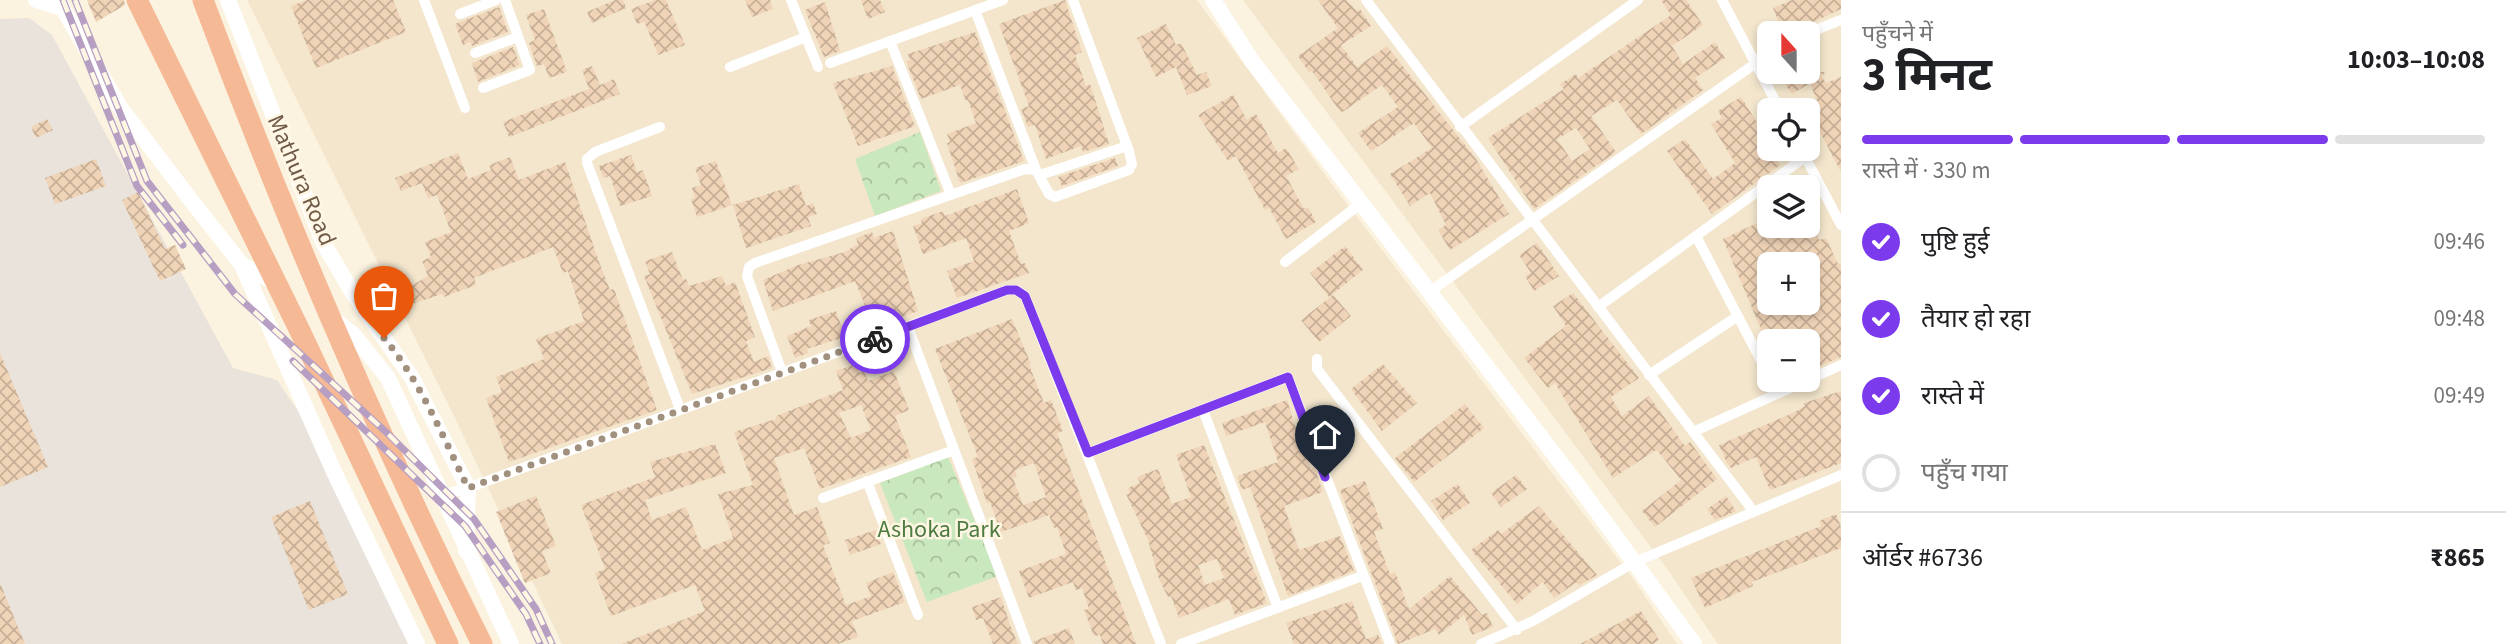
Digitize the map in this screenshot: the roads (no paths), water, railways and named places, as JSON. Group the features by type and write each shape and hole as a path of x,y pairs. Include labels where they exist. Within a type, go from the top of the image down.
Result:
{"highway":[{"path":"136,0 278,284 449,644"},
{"name":"Mathura Road","path":"203,0 372,414 482,644"}],"main road":[{"path":"36,0 59,4 120,107 242,265 335,474 416,644"},
{"name":"Mathura Road","path":"228,0 324,244 354,295 412,377 468,488 467,551"},
{"path":"1213,0 1252,61 1635,562 1694,644"},
{"path":"242,265 278,284"},
{"path":"330,316 353,334 388,378 511,644"}],"street":[{"path":"424,0 465,108"},
{"path":"460,14 496,0"},
{"path":"483,88 529,72 530,66 505,0"},
{"path":"830,63 1003,0"},
{"path":"975,10 1038,173 1049,194 1055,197 1129,170 1132,164 1073,0"},
{"path":"1367,0 1460,127 1754,512"},
{"path":"1723,0 1774,98"},
{"path":"794,1 818,67"},
{"path":"1460,127 1630,2"},
{"path":"1820,28 1841,20"},
{"path":"475,53 519,37"},
{"path":"730,67 806,37"},
{"path":"890,41 951,195"},
{"path":"1429,292 1533,222 1755,63"},
{"path":"660,127 595,152 587,159 587,163 680,409"},
{"path":"782,372 747,276 749,267 1026,170 1038,173 1127,146"},
{"path":"1598,307 1793,161"},
{"path":"1807,161 1841,225"},
{"path":"1285,262 1360,204"},
{"path":"1696,236 1757,353"},
{"path":"440,495 468,488 1007,290 1021,292 1088,453 1161,644"},
{"path":"1649,375 1738,316"},
{"path":"908,327 1027,644"},
{"path":"1317,359 1317,369 1517,629"},
{"path":"1693,432 1841,365"},
{"path":"1088,453 1288,377 1390,644"},
{"path":"1203,410 1278,608"},
{"path":"823,498 954,450"},
{"path":"1481,644 1517,629 1635,562 1841,475"},
{"path":"867,481 918,615"},
{"path":"1181,644 1362,576"}],"railway":[{"path":"63,0 137,186 183,245"},
{"path":"75,0 147,181 235,294 386,432 474,519 536,609 552,644"},
{"path":"293,361 465,526 526,614 540,644"}],"park label":[{"name":"Ashoka Park","path":"939,529"}]}
